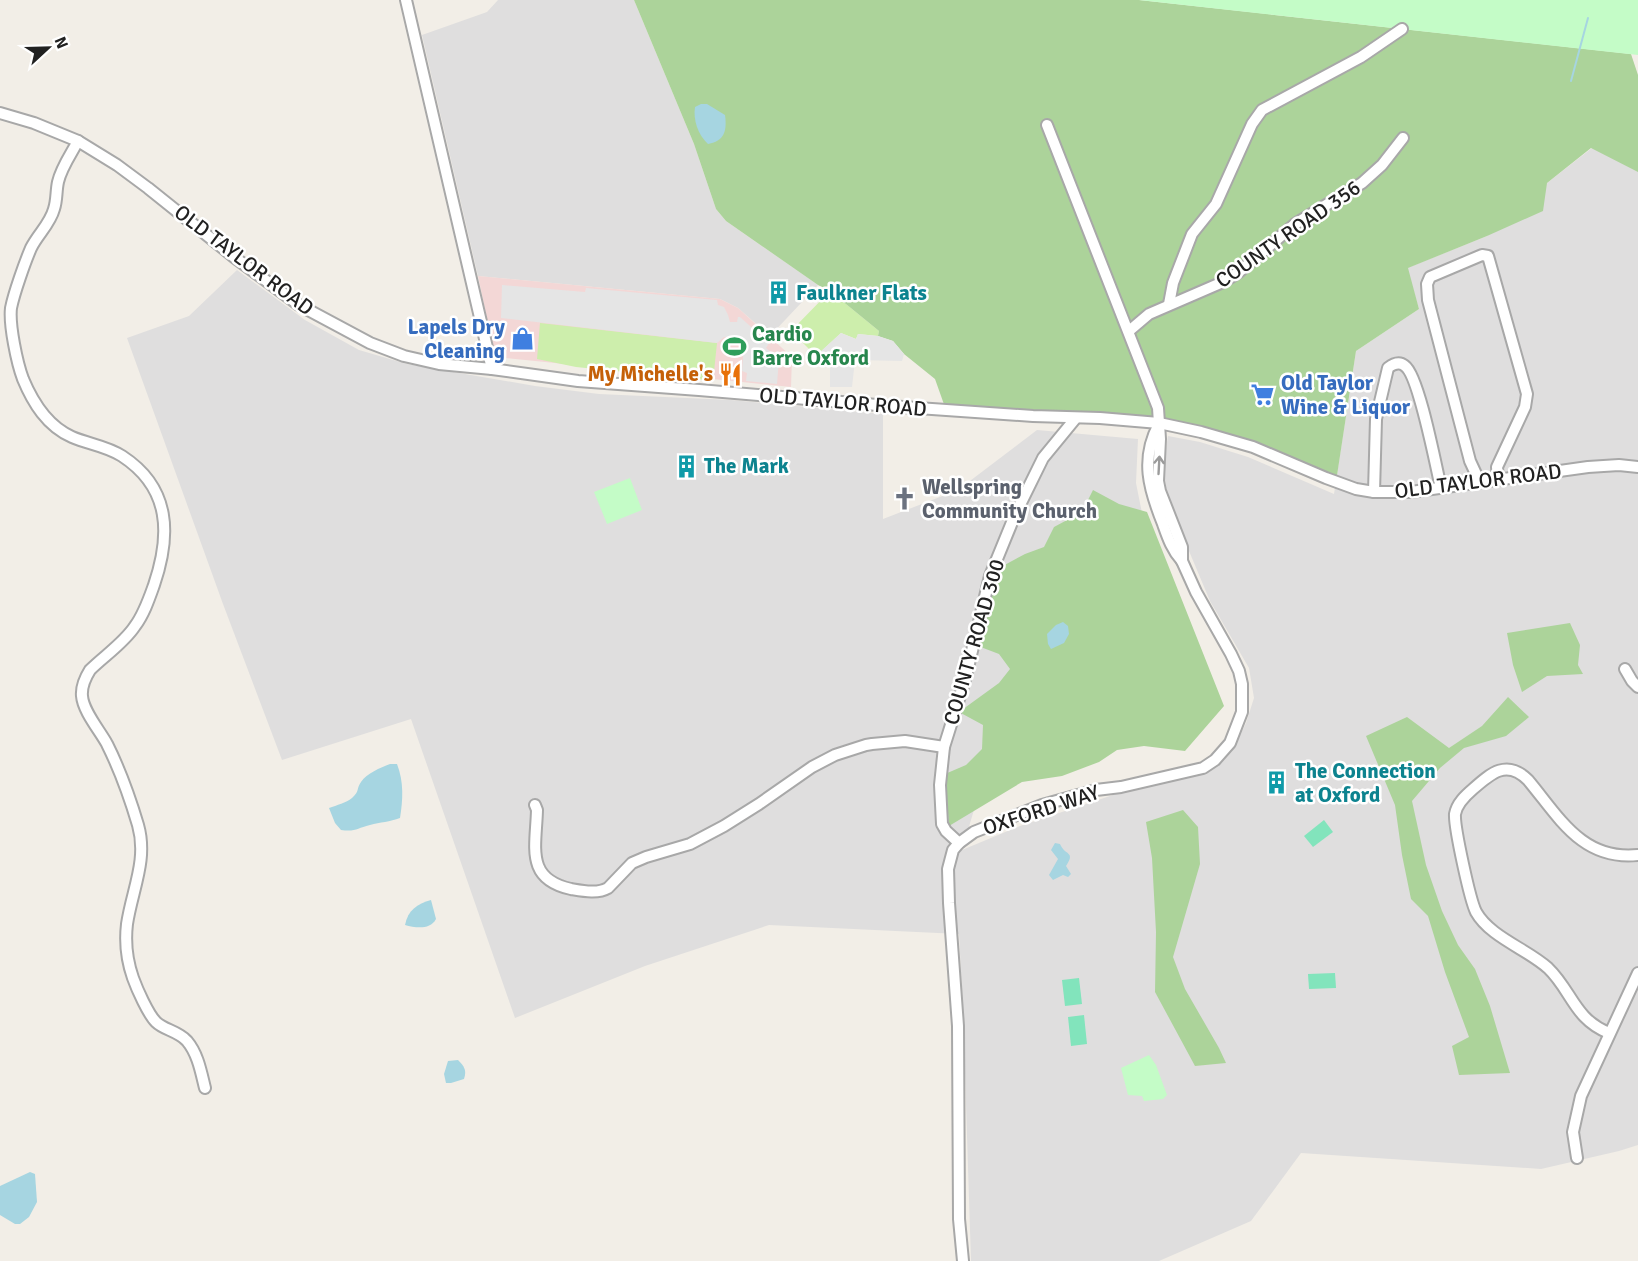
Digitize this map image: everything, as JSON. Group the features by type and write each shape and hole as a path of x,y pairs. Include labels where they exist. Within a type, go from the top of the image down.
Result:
{"street":[{"path":"406,0 492,369"},
{"path":"1169,304 1173,283 1192,234 1216,204 1252,124 1262,110 1360,57 1402,29"},
{"name":"OLD TAYLOR ROAD","path":"0,113 34,123 78,141 117,165 296,303 339,328 404,356 439,364 578,381 889,406 1159,423 1253,447 1326,478 1356,489 1374,492 1411,492 1588,467 1619,465 1638,467"},
{"path":"1047,125 1158,408 1159,423"},
{"name":"COUNTY ROAD 356","path":"1129,331 1149,314 1215,286 1239,272 1295,225 1362,183 1382,165 1403,138"},
{"path":"78,141 58,182 54,209 32,247 15,292 11,310 12,328 23,379 48,422 72,437 101,446 122,456 147,478 158,495 163,510 165,525 163,552 148,602 135,627 85,677 82,697 119,770 142,842 139,874 127,926 126,945 133,978 143,1001 157,1023 177,1033 188,1042 196,1056 205,1088"},
{"path":"1478,482 1470,461 1431,312 1427,284 1430,277 1482,255 1488,256 1527,394 1525,407 1497,467 1498,479"},
{"path":"1374,492 1376,419 1388,368 1400,363 1409,371 1420,401 1441,488"},
{"name":"COUNTY ROAD 300","path":"959,843 942,824 940,786 944,747 965,680 990,576 1015,515 1043,458 1075,418"},
{"name":"OXFORD WAY","path":"963,1261 959,1219 958,1026 949,912 948,869 952,850 984,827 1067,798 1203,768 1215,760 1230,743 1242,712 1242,684 1239,671 1196,592 1182,561 1182,547 1160,491 1158,481 1159,423"},
{"path":"1625,669 1638,687"},
{"path":"535,805 537,810 535,854 542,874 551,882 562,887 604,891 632,863 690,844 708,835 759,804 812,767 835,755 866,745 905,741 944,747"},
{"path":"1609,1033 1591,1024 1583,1016 1549,969 1490,928 1475,911 1456,827 1455,813 1459,803 1466,795 1490,774 1513,770 1521,773 1528,780 1571,833 1582,842 1609,854 1638,855"},
{"path":"1577,1158 1574,1132 1581,1096 1609,1033 1634,989 1638,973"}],"shaded area":[{"path":"498,0 634,0 694,144 716,209 726,221 818,285 770,336 738,308 720,299 478,276 422,35 487,12"},
{"path":"1592,148 1638,167 1638,1145 1541,1169 1301,1153 1251,1221 1159,1261 971,1261 959,934 769,925 645,966 515,1018 411,719 282,760 127,338 189,316 237,270 305,320 359,350 407,364 535,386 599,394 731,400 883,414 883,519 958,490 1037,430 1138,439 1136,483 1143,518 997,733 962,850 1020,826 1122,792 1203,772 1232,751 1246,723 1254,698 1249,668 1210,601 1168,501 1163,467 1168,436 1200,442 1248,457 1334,494 1356,351 1419,309 1407,268 1487,236 1547,183"},
{"path":"478,276 720,299 738,308 792,357 791,387 495,357"},
{"path":"502,285 585,292 586,288 717,300 718,305 724,307 730,322 737,322 740,317 769,343 766,348 779,359 777,384 746,381 747,373 742,371 744,342 742,340 724,337 717,343 501,318"},
{"path":"841,333 856,339 858,334 878,336 893,341 904,354 902,361 855,360 852,387 830,387 830,361 822,362 818,354"}],"green space":[{"path":"634,0 1139,0 1631,54 1638,75 1638,172 1591,148 1547,183 1543,211 1408,268 1419,309 1356,351 1336,482 1290,463 1159,423 946,410 935,379 904,354 893,341 878,336 879,331 830,291 726,221 716,209 694,144"},
{"path":"1139,0 1638,0 1638,55"},
{"path":"830,291 879,331 878,336 858,334 856,339 841,333 818,354 811,351 791,331"},
{"path":"540,323 717,343 713,381 576,367 537,359"},
{"path":"630,478 642,510 607,524 594,492"},
{"path":"1093,490 1119,504 1147,512 1224,706 1185,751 1144,746 1117,750 1099,762 1062,776 1022,782 949,826 945,774 966,765 982,749 983,725 959,712 999,683 1010,669 999,654 978,646 986,604 999,568 1044,547 1054,527 1082,512"},
{"path":"1570,623 1580,645 1578,665 1583,674 1547,676 1522,692 1513,665 1507,633"},
{"path":"1508,697 1529,717 1506,736 1464,748 1440,768 1412,801 1426,865 1442,911 1458,945 1475,969 1490,1006 1510,1073 1459,1075 1452,1046 1469,1037 1445,972 1428,916 1411,899 1395,805 1366,736 1407,717 1449,748 1482,726"},
{"path":"1183,810 1198,827 1200,864 1173,957 1185,989 1226,1063 1195,1066 1155,992 1156,932 1152,858 1146,822"},
{"path":"1324,820 1333,832 1313,847 1304,836"},
{"path":"1335,973 1336,988 1309,989 1308,974"},
{"path":"1079,978 1082,1004 1065,1006 1062,980"},
{"path":"1084,1015 1087,1044 1071,1046 1068,1017"},
{"path":"1149,1055 1156,1065 1167,1095 1163,1099 1144,1101 1142,1096 1128,1095 1121,1068"}],"water":[{"path":"707,104 725,115 724,134 714,143 708,144 699,132 695,107"},
{"path":"1063,622 1068,626 1069,634 1064,643 1051,649 1047,634"},
{"path":"390,764 397,764 401,778 400,818 353,830 341,830 335,823 329,808 350,800 367,776"},
{"path":"1055,843 1060,844 1070,856 1066,866 1071,874 1068,877 1063,875 1053,880 1049,875 1058,859 1051,850"},
{"path":"431,900 436,919 433,923 422,927 405,925 408,915 414,908"},
{"path":"458,1060 464,1068 464,1079 446,1083 444,1074 448,1061"},
{"path":"30,1172 35,1174 37,1202 29,1217 20,1224 15,1224 0,1215 0,1186"}],"waterway":[{"path":"1571,81 1588,18"}],"place":[{"name":"Faulkner Flats","path":"778,293"},
{"name":"Lapels Dry Cleaning","path":"523,339"},
{"name":"Cardio Barre Oxford","path":"734,346"},
{"name":"My Michelle's","path":"731,374"},
{"name":"Old Taylor Wine & Liquor","path":"1263,395"},
{"name":"The Mark","path":"686,466"},
{"name":"Wellspring Community Church","path":"904,499"},
{"name":"The Connection at Oxford","path":"1277,783"}]}
